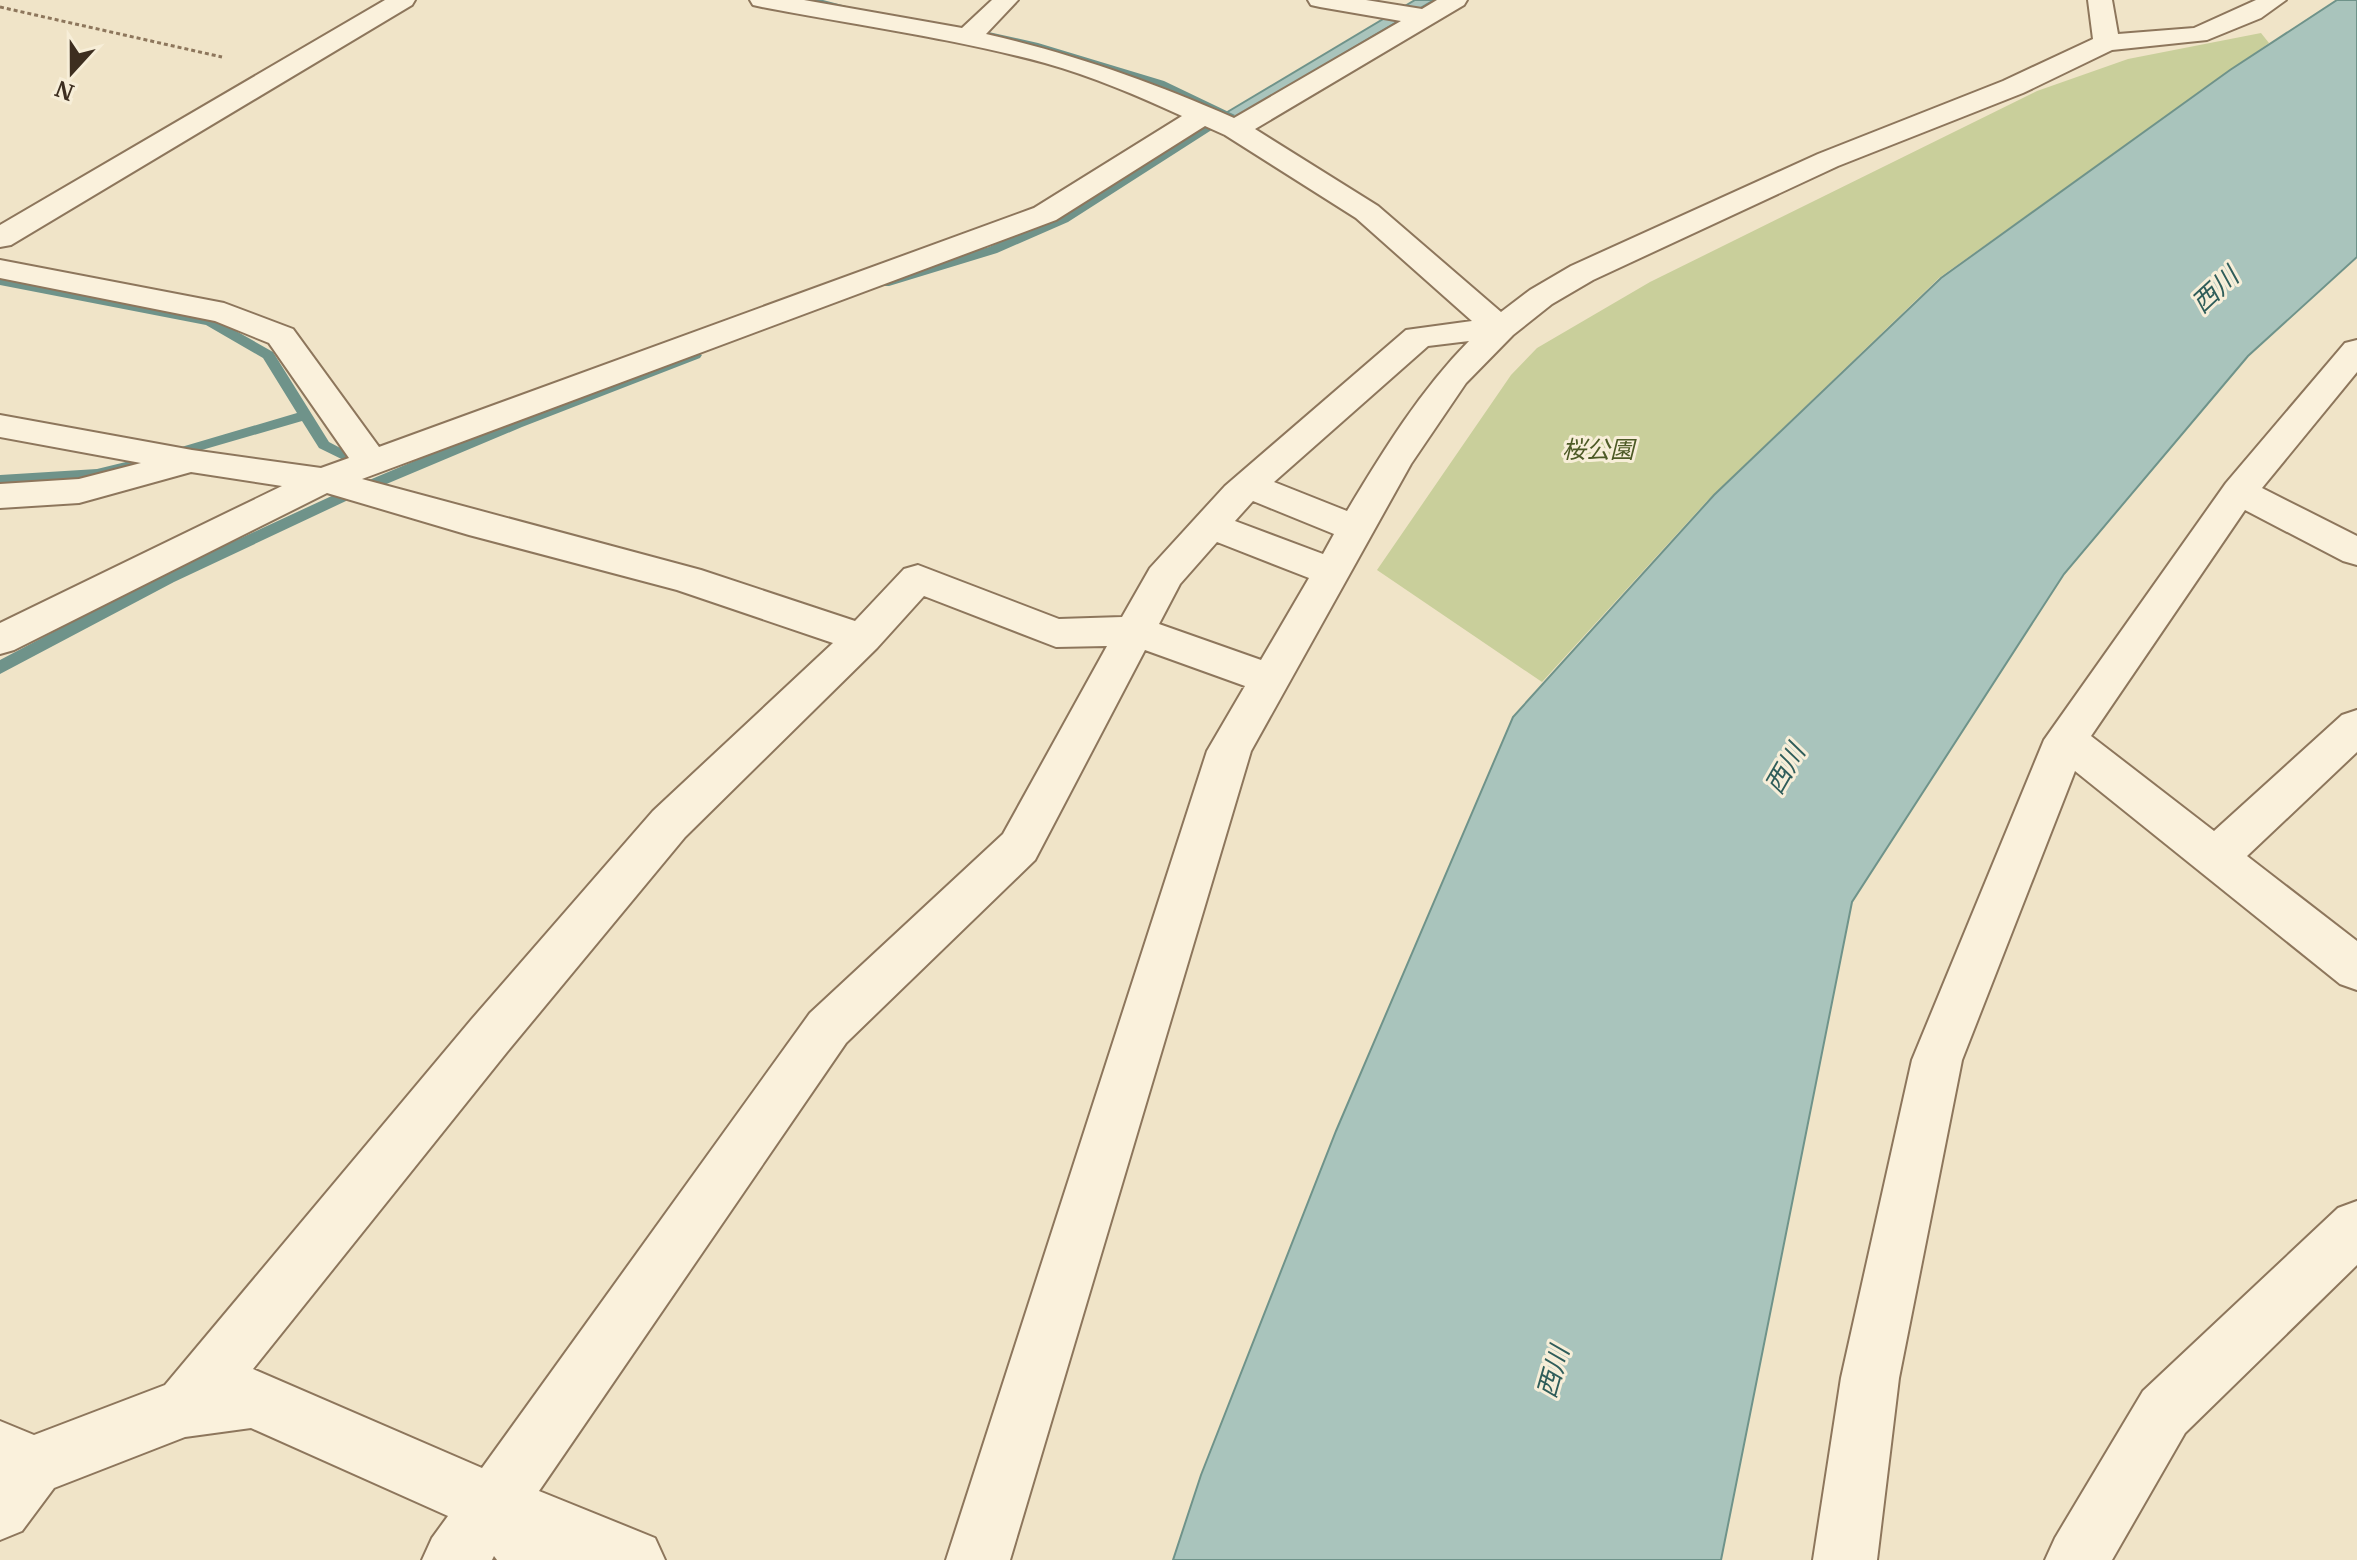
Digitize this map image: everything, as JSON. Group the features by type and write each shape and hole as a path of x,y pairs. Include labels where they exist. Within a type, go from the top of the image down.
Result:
{"street":[{"path":"0,238 403,0"},
{"path":"762,0 968,37 1056,58 1139,87 1235,129 1367,212 1443,281 1501,328"},
{"path":"968,37 1006,0"},
{"path":"1320,0 1424,17"},
{"path":"1235,129 1455,0"},
{"path":"2100,0 2107,43"},
{"path":"978,1560 1229,751 1394,463 1454,376 1501,328 1541,297 1582,273 1828,160 2013,87 2107,43 2198,35 2266,3"},
{"path":"0,640 324,480 1045,214 1203,115"},
{"path":"0,269 224,313 281,336 371,462"},
{"path":"454,1560 828,1028 1019,847 1164,577 1248,485 1418,337 1501,328"},
{"path":"1845,1560 1870,1378 1937,1060 2066,740 2239,491 2357,350"},
{"path":"0,426 192,461 324,480 482,526 687,579 863,638"},
{"path":"0,496 79,491 192,461"},
{"path":"1248,485 1356,529"},
{"path":"2239,491 2357,552"},
{"path":"1210,525 1332,572"},
{"path":"185,1407 489,1036 669,824 863,638 918,578 1056,633 1136,631 1271,679"},
{"path":"2215,858 2357,726"},
{"path":"2066,740 2357,969"},
{"path":"2077,1560 2164,1412 2357,1227"},
{"path":"11,1476 185,1407 252,1398 492,1504 633,1560"},
{"path":"492,1504 537,1560"}],"path":[{"path":"0,7 241,61 276,75"}],"green space":[{"name":"桜公園","path":"2261,33 2269,43 1939,278 1707,501 1542,682 1377,570 1511,375 1537,348 1650,282 2037,91 2128,59"}],"water":[{"path":"1415,0 1434,0 1232,120 1219,117"},
{"name":"西川","path":"2337,0 2357,0 2357,257 2248,356 2064,574 1852,902 1721,1560 1173,1560 1201,1475 1336,1131 1513,717 1714,495 1941,278 2230,70"}],"waterway":[{"path":"805,0 845,7"},
{"path":"984,34 1034,45 1160,83 1227,116"},
{"path":"884,283 993,250 1064,219 1229,115"},
{"path":"0,281 210,322 268,355 305,415"},
{"path":"0,668 168,578 341,497 695,355"},
{"path":"166,456 305,415"},
{"path":"305,415 324,445 371,468"},
{"path":"0,480 97,474 134,465"}]}
